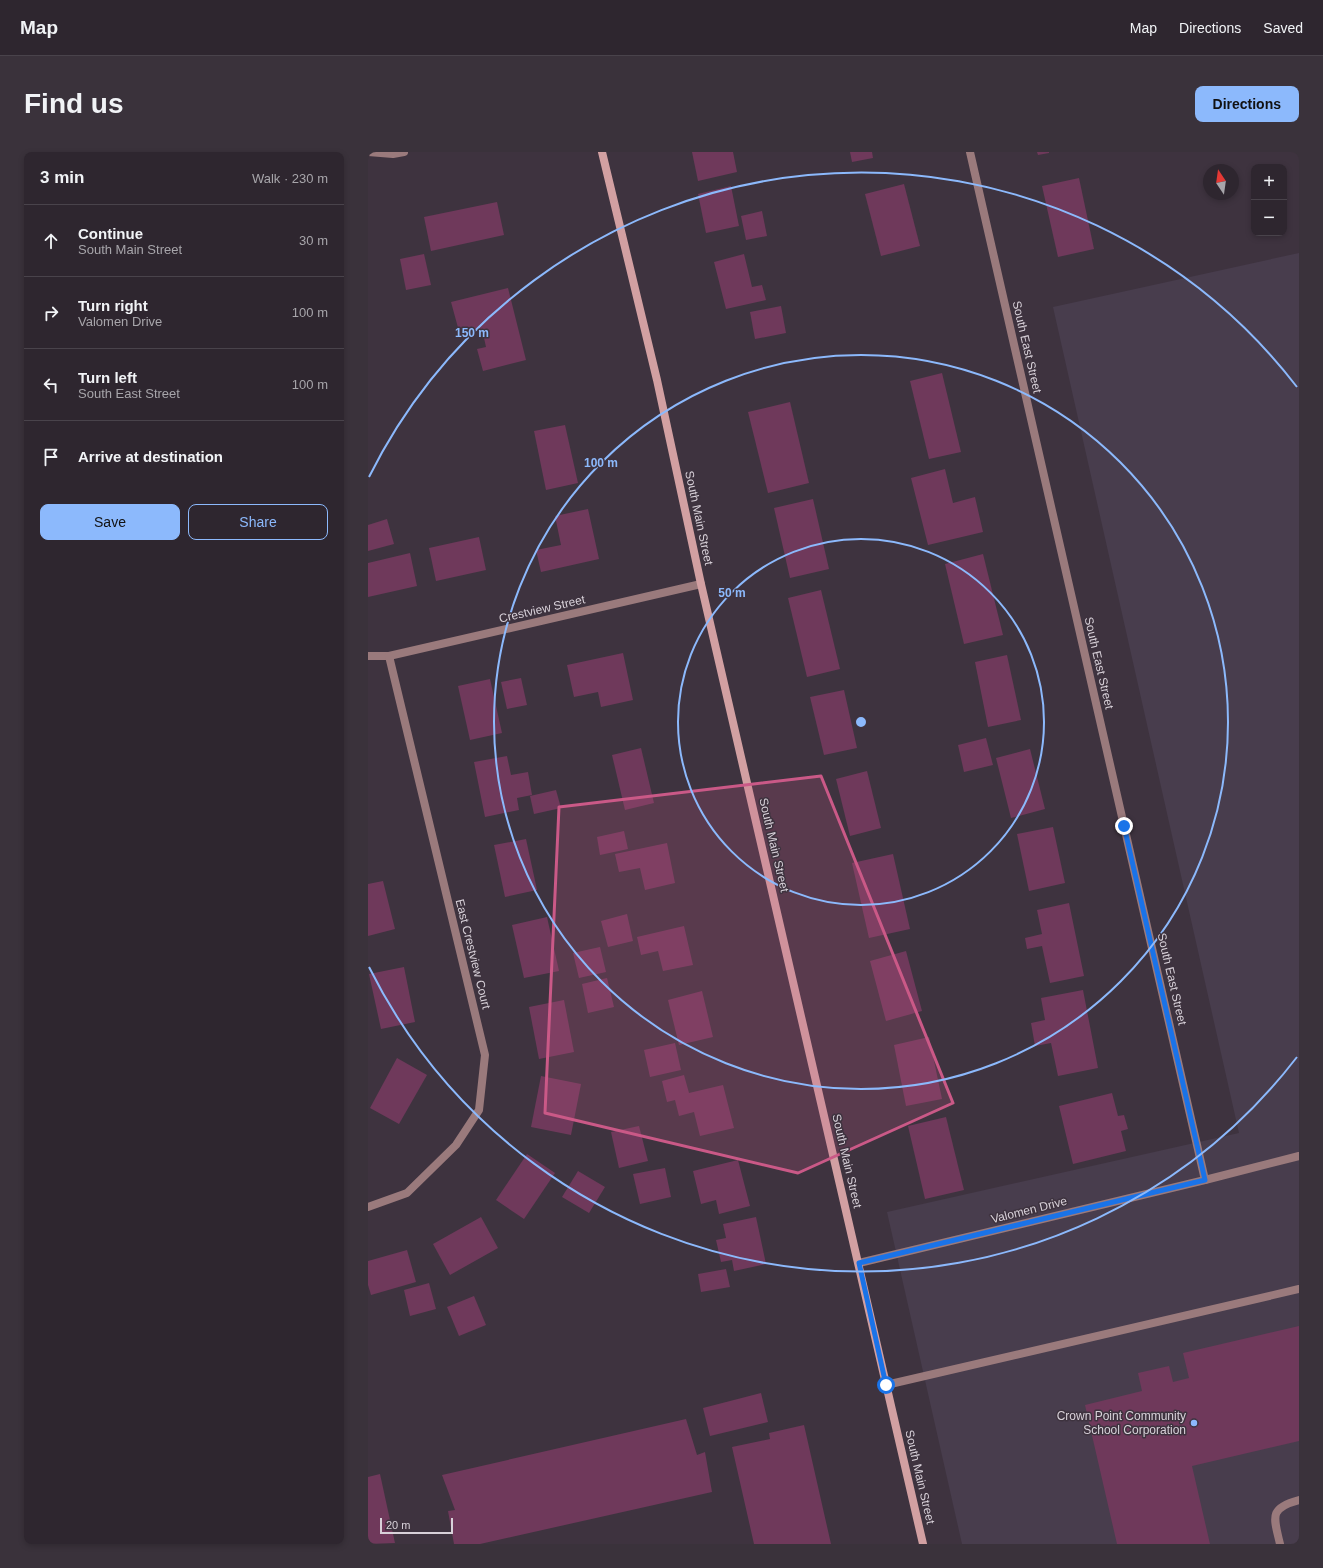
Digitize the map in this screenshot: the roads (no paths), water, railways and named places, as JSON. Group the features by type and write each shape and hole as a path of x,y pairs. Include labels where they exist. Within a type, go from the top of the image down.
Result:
{"street":[{"path":"368,152 393,154 404,152"},
{"name":"South Main Street","path":"602,152 657,380 701,584 923,1544"},
{"name":"South East Street","path":"970,152 1205,1180"},
{"name":"Crestview Street","path":"368,656 389,656 701,584"},
{"name":"East Crestview Court","path":"368,1207 407,1193 456,1145 479,1110 485,1055 389,656"},
{"name":"Valomen Drive","path":"859,1263 1299,1156"},
{"path":"886,1385 1299,1289"},
{"path":"1280,1544 1275,1519 1278,1509 1285,1503 1299,1500"}],"place":[{"name":"Crown Point Community School Corporation","path":"1194,1423"}]}
